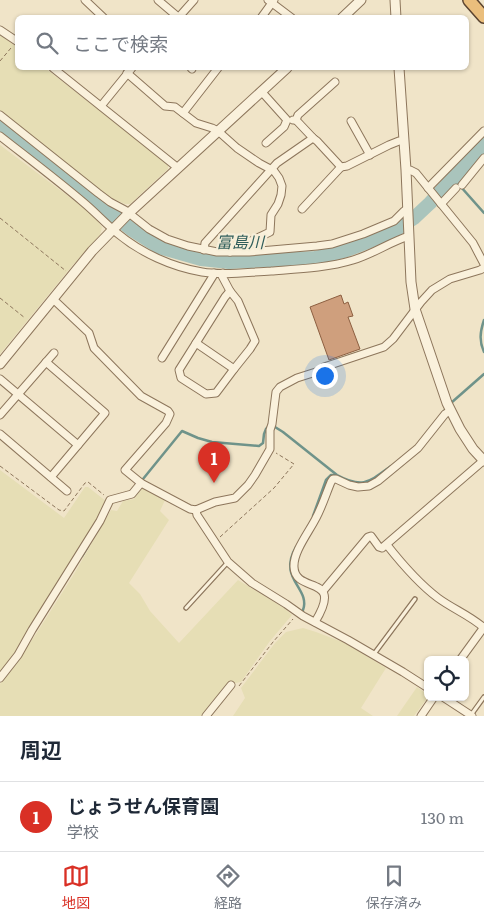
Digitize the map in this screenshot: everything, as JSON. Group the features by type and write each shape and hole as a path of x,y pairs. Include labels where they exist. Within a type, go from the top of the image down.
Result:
{"highway":[{"path":"469,0 484,17"}],"street":[{"path":"85,0 101,15"},
{"path":"158,0 176,15"},
{"path":"180,15 194,0"},
{"path":"345,15 361,0"},
{"path":"395,0 396,15"},
{"path":"263,15 271,1 288,15"},
{"path":"0,30 15,41"},
{"path":"56,70 178,168"},
{"path":"101,106 130,70 165,106 175,107 196,123 218,131 237,148 271,169 279,178 282,186 281,195 271,216 270,232 230,252"},
{"path":"183,112 216,70"},
{"path":"0,364 92,251 178,168 285,70"},
{"path":"323,592 368,537 371,536 379,547 382,548 387,545 484,461 450,411 415,309 399,70"},
{"path":"296,120 298,115 335,82"},
{"path":"261,91 287,120 296,120 341,167"},
{"path":"0,115 98,193 149,229 167,239 204,250 230,252 293,249 332,244 394,221 404,211 408,210"},
{"path":"266,143 284,126 287,120"},
{"path":"351,121 370,155"},
{"path":"429,189 484,131"},
{"path":"0,136 84,202 140,250 196,271 223,273 332,265 353,260 409,233"},
{"path":"204,250 204,243 276,163 313,138"},
{"path":"302,209 341,167 347,166 390,144 404,141"},
{"path":"441,203 459,187 484,158"},
{"path":"53,299 89,333 94,348 141,396 170,414 166,423 126,470 141,483 190,509 196,510 215,502 235,498 252,480 270,449 276,392 280,387 297,378 319,371 324,367 384,347 394,339 415,309 432,290 450,279 480,270 484,266 473,243 441,203 416,174 406,170"},
{"path":"162,358 214,273"},
{"path":"223,273 222,276 238,301 255,341 216,393 206,394 181,378 179,370 230,291"},
{"path":"196,343 234,370"},
{"path":"0,415 54,353"},
{"path":"46,362 105,413 51,477"},
{"path":"0,379 78,445"},
{"path":"315,622 325,597 323,592 316,586 300,580 296,576 294,558 317,516 333,479 358,487 369,486 378,481 418,448 445,414 450,411"},
{"path":"0,434 67,491"},
{"path":"0,678 18,655 100,521 110,500 132,494 141,483"},
{"path":"196,510 197,515 228,562 252,583 298,613 373,654 424,686"},
{"path":"387,545 419,582 438,598 484,627 463,656"},
{"path":"206,716 231,685"},
{"path":"421,716 431,701"},
{"path":"449,701 471,716"}],"lane":[{"path":"186,608 228,562"},
{"path":"373,654 415,599"},
{"path":"471,716 484,697"}],"path":[{"path":"0,61 15,43"},
{"path":"0,218 72,276"},
{"path":"0,298 32,324"},
{"path":"215,540 274,488 294,464 270,449"},
{"path":"231,685 239,687 298,613"}],"shaded area":[{"path":"0,35 15,46 15,70 48,70 168,164 168,169 130,204 125,204 109,197 0,111"},
{"path":"0,145 88,211 102,227 100,235 0,354"},
{"path":"0,470 64,518 85,487 88,487 107,502 83,546 17,652 0,674"},
{"path":"142,488 165,500 160,511 169,520 129,583 140,594 150,611 179,643 238,580 284,608 292,615 270,641 241,682 230,684 214,699 201,716 0,716 0,684 36,634 111,510 117,511 123,501 134,499"},
{"path":"303,628 345,643 386,668 361,708 373,716 233,716 245,698 241,688 275,643 286,632"},
{"path":"417,687 424,692 425,701 414,716 397,716"}],"building":[{"path":"341,295 344,304 348,302 353,316 348,317 360,349 329,360 310,307"}],"waterway":[{"name":"富島川","path":"0,125 131,229 159,247 201,259 229,262 315,258 344,251 391,233 414,218 430,203 484,145"},
{"path":"453,178 484,213"},
{"path":"484,320 481,336 484,352"},
{"path":"443,412 484,374"},
{"path":"143,479 182,431 212,442 259,446 263,443 266,429 268,427 275,427 337,475 353,482 360,483 371,480 391,466"},
{"path":"313,516 326,480 331,475 335,475"},
{"path":"82,556 88,546"},
{"path":"296,547 291,558 290,567 292,575 303,595 303,610"}],"place":[{"name":"じょうせん保育園","path":"214,483"}]}
